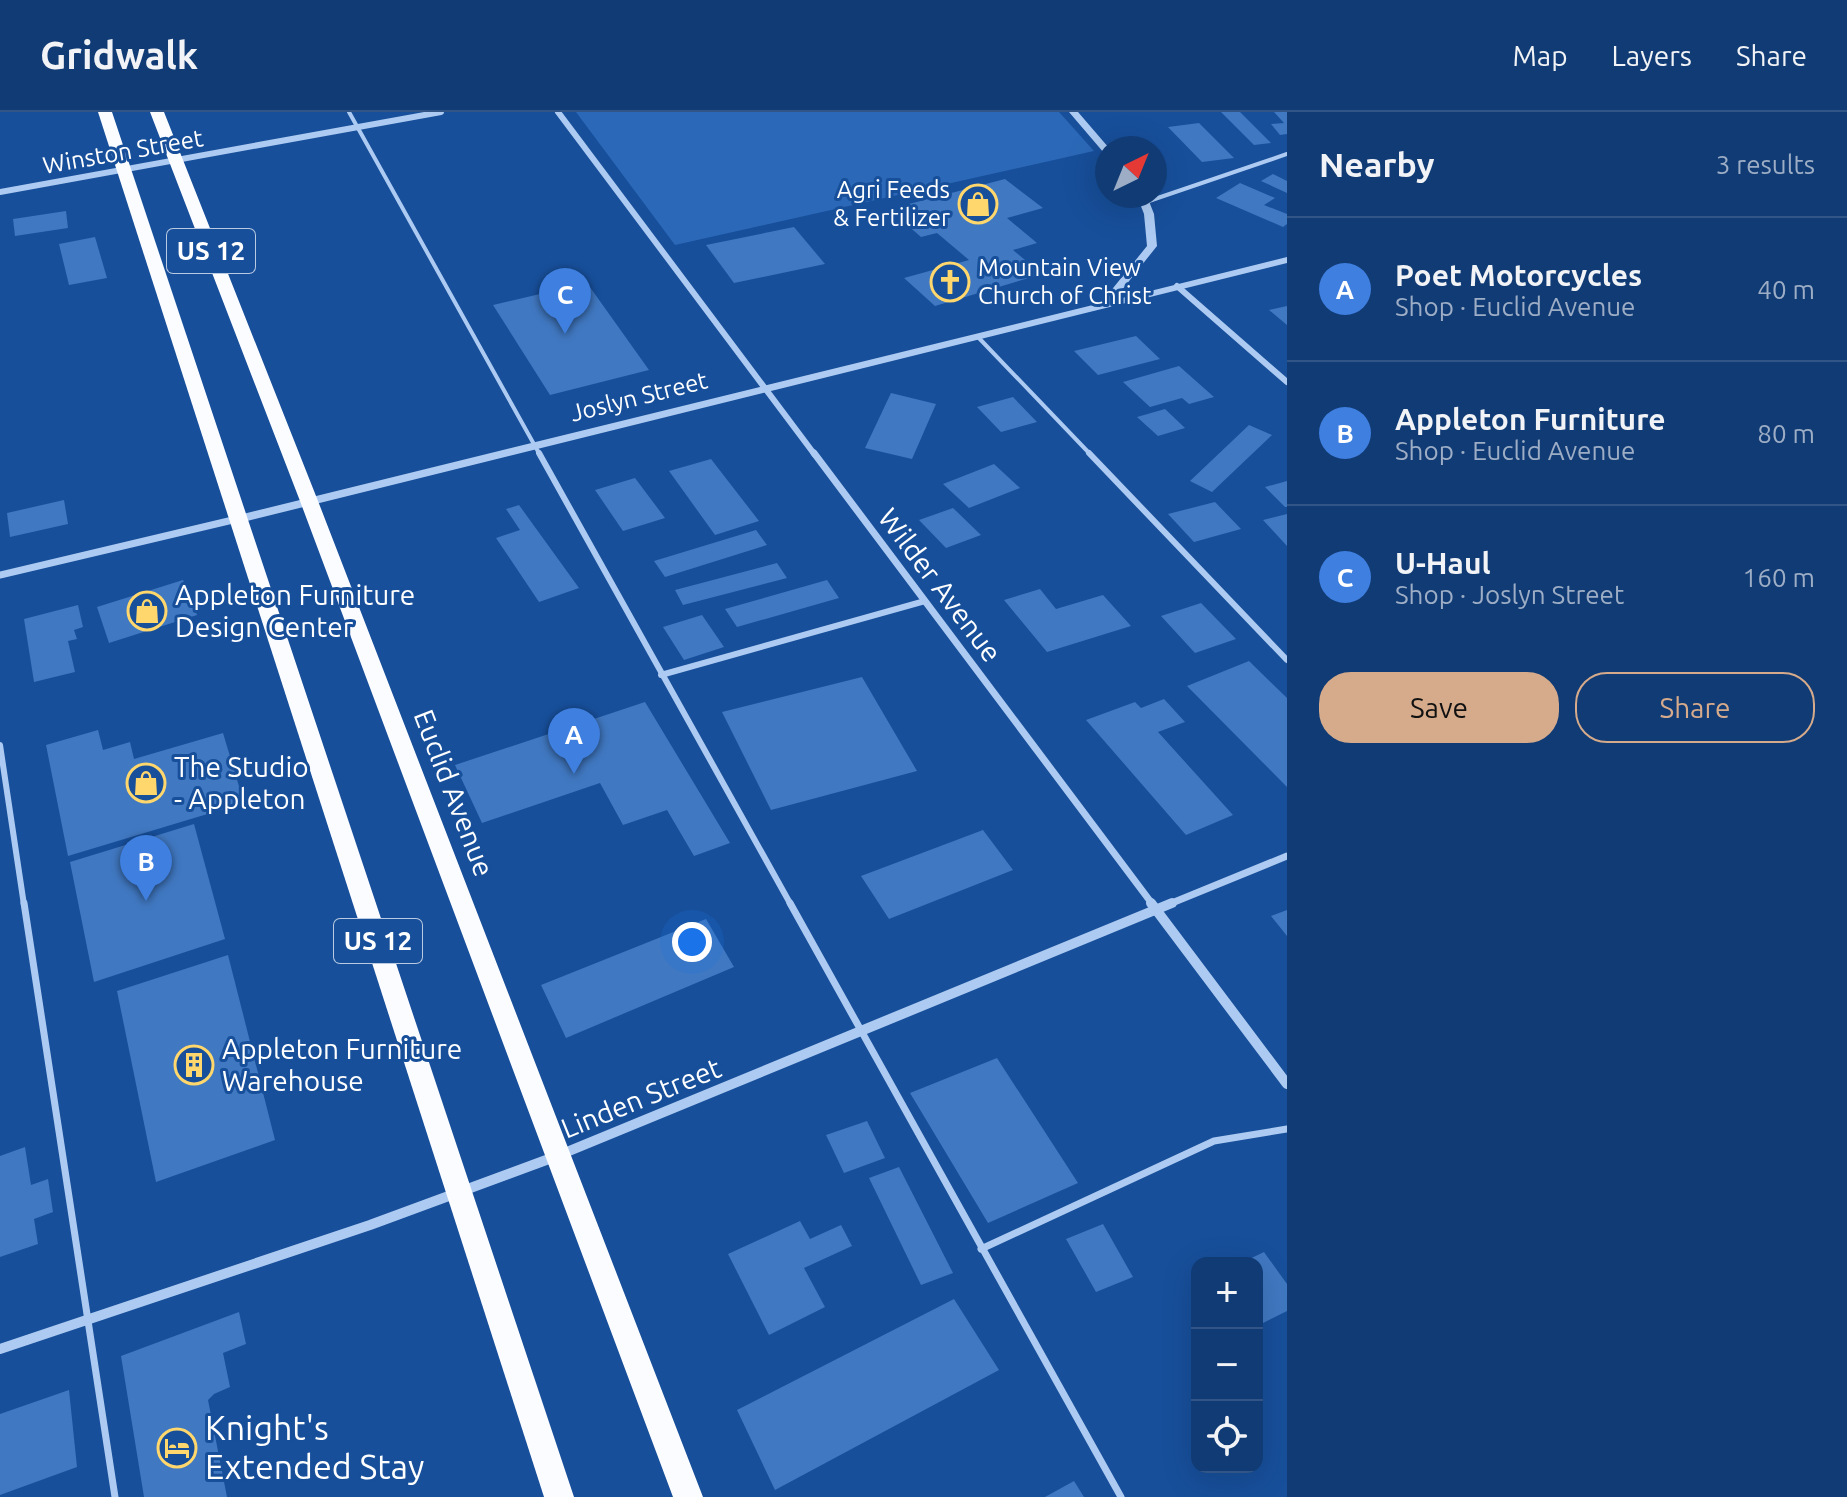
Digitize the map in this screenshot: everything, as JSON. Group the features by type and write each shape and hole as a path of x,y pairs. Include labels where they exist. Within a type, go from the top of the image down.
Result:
{"highway":[{"name":"US 12","path":"105,112 559,1497"},
{"name":"Euclid Avenue","path":"157,112 309,501 688,1497"}],"street":[{"name":"Winston Street","path":"0,192 441,112"},
{"name":"Wilder Avenue","path":"558,112 1287,1084"},
{"path":"1073,112 1095,137"},
{"path":"1105,305 1152,246 1146,208"},
{"name":"Joslyn Street","path":"0,575 239,519 1287,260"},
{"path":"1177,286 1287,382"},
{"name":"Linden Street","path":"0,1349 461,1192 557,1156 861,1033 1154,908 1287,856"}],"lane":[{"path":"349,112 1121,1497"},
{"path":"1167,192 1287,154"},
{"path":"977,336 1287,660"},
{"path":"661,675 925,601"},
{"path":"0,745 115,1497"},
{"path":"981,1249 1214,1141 1287,1129"}],"shaded area":[{"path":"576,112 1059,112 1094,151 675,245"}],"building":[{"path":"1221,112 1240,112 1271,143 1254,145"},
{"path":"1274,112 1287,112 1287,134 1280,135 1271,124 1284,123"},
{"path":"1199,123 1234,158 1202,162 1168,127"},
{"path":"1273,174 1287,181 1287,193 1261,181"},
{"path":"1005,179 1043,208 1007,218 1037,243 1013,250 1042,274 935,306 904,278 969,260 937,233 921,237 905,223 924,218 909,204"},
{"path":"1240,183 1275,198 1264,205 1287,214 1287,224 1283,227 1216,198"},
{"path":"66,211 68,228 15,236 13,219"},
{"path":"794,227 825,264 734,283 706,245"},
{"path":"95,237 107,278 69,285 59,244"},
{"path":"587,283 649,370 550,395 493,305"},
{"path":"1287,306 1287,325 1269,310"},
{"path":"1136,336 1160,359 1098,375 1074,351"},
{"path":"1179,366 1214,397 1189,404 1182,398 1150,407 1123,382"},
{"path":"891,393 936,404 912,459 865,448"},
{"path":"1013,397 1037,422 1001,432 977,407"},
{"path":"1165,409 1185,428 1158,436 1137,417"},
{"path":"1249,425 1272,435 1212,492 1190,481"},
{"path":"711,459 759,521 715,535 669,471"},
{"path":"994,464 1020,488 969,508 943,484"},
{"path":"635,478 665,518 623,531 595,490"},
{"path":"1287,481 1287,507 1285,507 1265,487"},
{"path":"64,500 68,524 10,537 7,513"},
{"path":"1215,502 1241,529 1194,542 1168,514"},
{"path":"519,505 579,588 539,602 496,538 520,530 506,509"},
{"path":"953,508 981,535 946,548 919,520"},
{"path":"1287,514 1287,546 1263,520"},
{"path":"756,530 767,545 665,577 654,561"},
{"path":"777,563 787,578 683,605 675,590"},
{"name":"Appleton Furniture Design Center","path":"183,580 197,615 109,643 97,607"},
{"path":"827,580 839,598 737,627 725,609"},
{"path":"1040,589 1056,609 1103,595 1131,626 1047,652 1004,600"},
{"path":"1201,603 1236,639 1195,653 1161,616"},
{"path":"78,605 83,627 74,630 77,639 68,641 75,672 34,682 24,619"},
{"path":"702,615 724,647 684,660 663,627"},
{"path":"1249,661 1287,698 1287,787 1187,686"},
{"path":"862,677 917,771 771,810 722,712"},
{"path":"1164,699 1185,722 1158,732 1233,815 1186,835 1086,720 1135,702 1141,708"},
{"path":"645,702 730,843 694,856 667,810 623,825 600,783 482,823 455,765"},
{"name":"The Studio - Appleton","path":"98,730 103,750 130,742 134,759 223,733 244,803 68,856 46,745"},
{"path":"194,824 225,939 94,982 70,862"},
{"path":"983,830 1013,870 889,919 861,876"},
{"path":"1287,910 1287,936 1271,916"},
{"path":"706,919 734,967 566,1038 541,985"},
{"name":"Appleton Furniture Warehouse","path":"228,955 275,1140 156,1182 117,991"},
{"path":"997,1058 1078,1183 988,1223 910,1093"},
{"path":"867,1121 885,1158 844,1173 826,1135"},
{"path":"25,1147 31,1185 48,1179 53,1212 34,1219 38,1244 0,1257 0,1156"},
{"path":"899,1167 953,1273 921,1285 869,1178"},
{"path":"800,1221 810,1239 841,1225 852,1246 804,1268 825,1307 769,1335 728,1254"},
{"path":"1103,1224 1133,1277 1096,1292 1066,1239"},
{"path":"1264,1252 1287,1284 1287,1311 1263,1323 1263,1257 1254,1257"},
{"path":"954,1299 999,1370 775,1490 737,1410"},
{"name":"Knight's Extended Stay","path":"239,1312 246,1344 223,1353 230,1387 208,1400 227,1497 144,1497 121,1356"},
{"path":"69,1390 77,1467 0,1495 0,1414"},
{"path":"1074,1481 1084,1497 1045,1497"}],"place":[{"name":"Agri Feeds & Fertilizer","path":"978,204"},
{"name":"Mountain View Church of Christ","path":"950,282"},
{"name":"U-Haul","path":"565,334"},
{"name":"Appleton Furniture Design Center","path":"147,611"},
{"name":"Poet Motorcycles","path":"574,774"},
{"name":"The Studio - Appleton","path":"146,783"},
{"name":"Appleton Furniture","path":"146,901"},
{"name":"Appleton Furniture Warehouse","path":"194,1065"},
{"name":"Knight's Extended Stay","path":"177,1448"}]}
